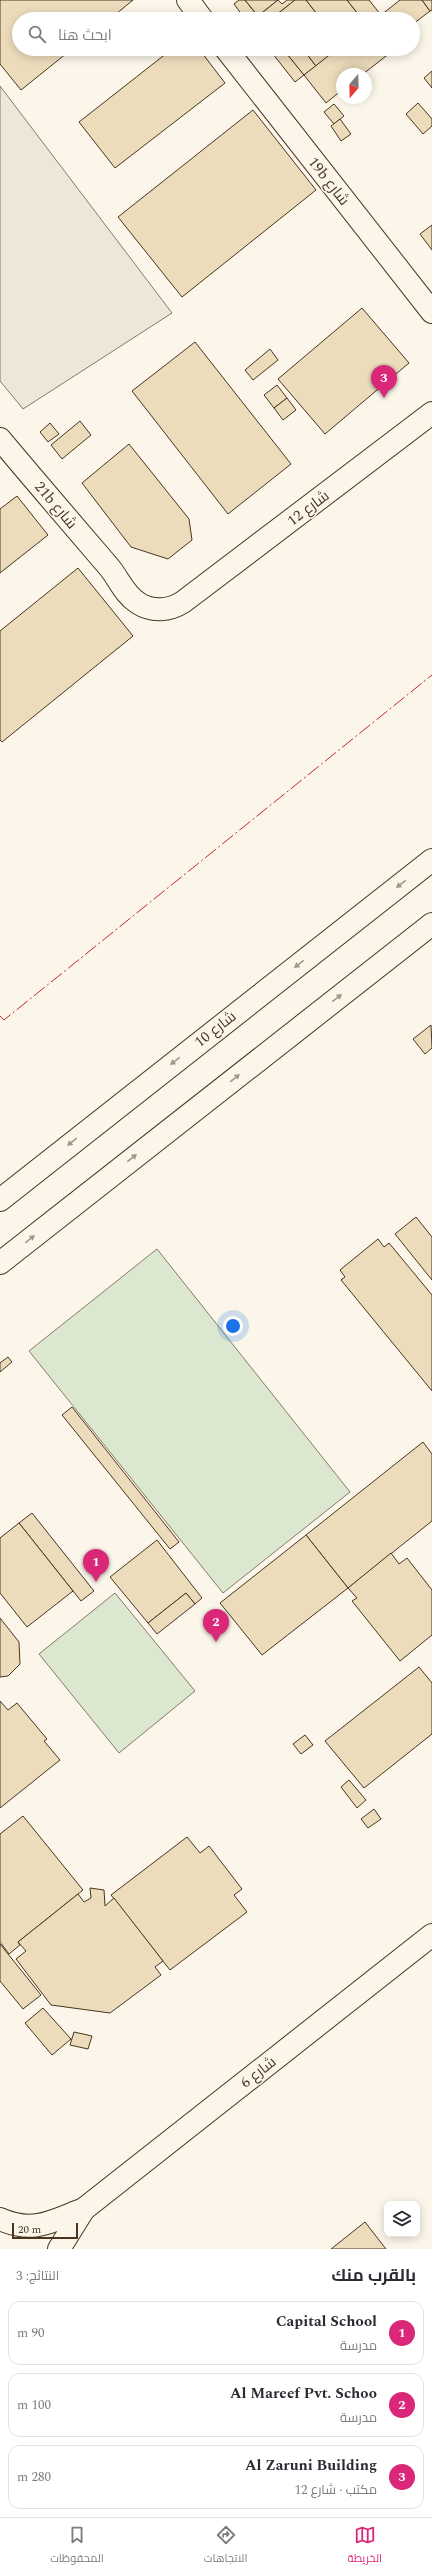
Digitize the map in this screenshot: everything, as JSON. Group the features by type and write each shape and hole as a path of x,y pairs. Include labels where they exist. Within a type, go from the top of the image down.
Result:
{"street":[{"path":"188,0 197,12"},
{"name":"19b شارع","path":"231,56 432,312"},
{"name":"شارع 12","path":"194,594 429,412"},
{"name":"21b شارع","path":"0,439 112,571 134,587 157,596 169,597 194,594"},
{"name":"شارع 10","path":"0,1200 432,860"},
{"path":"0,1263 432,924"},
{"name":"شارع 6","path":"0,2219 11,2224 34,2227 44,2225 84,2209 432,1935"},
{"name":"شارع 6","path":"59,2249 84,2209"}],"green space":[{"path":"157,1249 350,1492 223,1593 29,1351"},
{"path":"115,1593 195,1691 119,1753 39,1654"}],"shaded area":[{"path":"0,86 172,313 23,409 0,381"}],"building":[{"path":"0,0 133,0 118,12 12,12 12,56 63,56 21,90 0,64"},
{"path":"239,0 245,0 254,12 240,12 234,4"},
{"path":"245,0 278,0 263,12 255,12"},
{"path":"278,0 282,4 287,0 295,0 280,12 263,12"},
{"path":"295,0 306,0 315,12 280,12"},
{"path":"306,0 347,0 356,12 315,12"},
{"path":"347,0 369,0 379,12 356,12"},
{"path":"400,0 422,0 430,11 420,19 420,12 385,12"},
{"path":"422,0 432,0 432,10 430,11"},
{"path":"163,56 204,56 225,83 115,168 79,122"},
{"path":"275,56 289,56 304,75 295,82"},
{"path":"289,56 308,56 316,66 304,75"},
{"path":"308,56 328,56 316,66"},
{"path":"328,56 386,56 371,68 336,68 336,95 326,103 304,75"},
{"path":"432,71 432,88 424,78"},
{"path":"418,103 432,119 432,126 423,134 406,114"},
{"path":"334,104 344,116 334,124 324,112"},
{"path":"253,110 316,190 182,297 118,217"},
{"path":"340,119 351,134 341,141 331,126"},
{"path":"432,225 432,250 420,234"},
{"path":"362,308 409,363 325,434 278,379"},
{"path":"195,342 291,464 228,514 132,391"},
{"path":"270,349 278,360 253,380 245,370"},
{"path":"277,385 287,398 274,408 264,395"},
{"path":"287,398 296,410 283,420 274,408"},
{"path":"80,421 91,435 62,459 51,445"},
{"path":"50,423 59,434 48,442 40,432"},
{"path":"129,444 189,519 192,540 168,559 131,547 82,483"},
{"path":"17,496 48,535 0,573 0,509"},
{"path":"78,568 133,636 2,742 0,740 0,631"},
{"path":"431,1025 432,1048 425,1054 413,1039"},
{"path":"416,1217 432,1237 432,1280 395,1234"},
{"path":"378,1239 384,1247 389,1243 432,1295 432,1391 341,1280 345,1277 340,1270"},
{"path":"8,1357 12,1362 0,1372 0,1363"},
{"path":"72,1407 179,1542 170,1549 62,1415"},
{"path":"423,1442 432,1454 432,1521 348,1588 306,1535"},
{"path":"32,1513 94,1591 81,1601 19,1523"},
{"path":"19,1523 73,1591 27,1627 0,1593 0,1538"},
{"path":"306,1535 348,1588 262,1655 220,1603"},
{"path":"157,1540 202,1598 195,1604 186,1593 148,1623 110,1577"},
{"path":"391,1553 399,1564 407,1558 432,1590 432,1635 400,1661 352,1601 357,1598 348,1588"},
{"path":"186,1593 195,1604 157,1634 148,1623"},
{"path":"0,1618 19,1642 20,1664 8,1676 0,1677"},
{"path":"419,1667 432,1683 432,1734 364,1788 325,1741"},
{"path":"0,1701 8,1710 17,1703 47,1739 44,1741 60,1760 0,1808"},
{"path":"305,1735 313,1745 301,1754 293,1744"},
{"path":"349,1780 366,1800 357,1808 341,1787"},
{"path":"374,1809 381,1819 368,1828 361,1819"},
{"path":"23,1816 83,1890 18,1942 20,1945 9,1954 0,1942 0,1834"},
{"path":"187,1837 200,1853 209,1846 242,1889 234,1895 247,1912 170,1970 111,1895"},
{"path":"90,1888 104,1890 105,1906 114,1898 163,1961 155,1967 161,1975 110,2013 51,2005 16,1959 26,1951 18,1942 78,1894 84,1902 91,1898"},
{"path":"0,1944 41,1995 23,2009 0,1981"},
{"path":"43,2008 71,2039 52,2055 25,2023"},
{"path":"74,2032 92,2036 88,2049 70,2045"},
{"path":"365,2222 386,2249 331,2249"}],"power":[{"path":"0,1016 4,1020 432,675"}],"place":[{"name":"Al Zaruni Building","path":"384,398"},
{"name":"Capital School","path":"96,1582"},
{"name":"Al Mareef Pvt. Schoo","path":"216,1642"}]}
